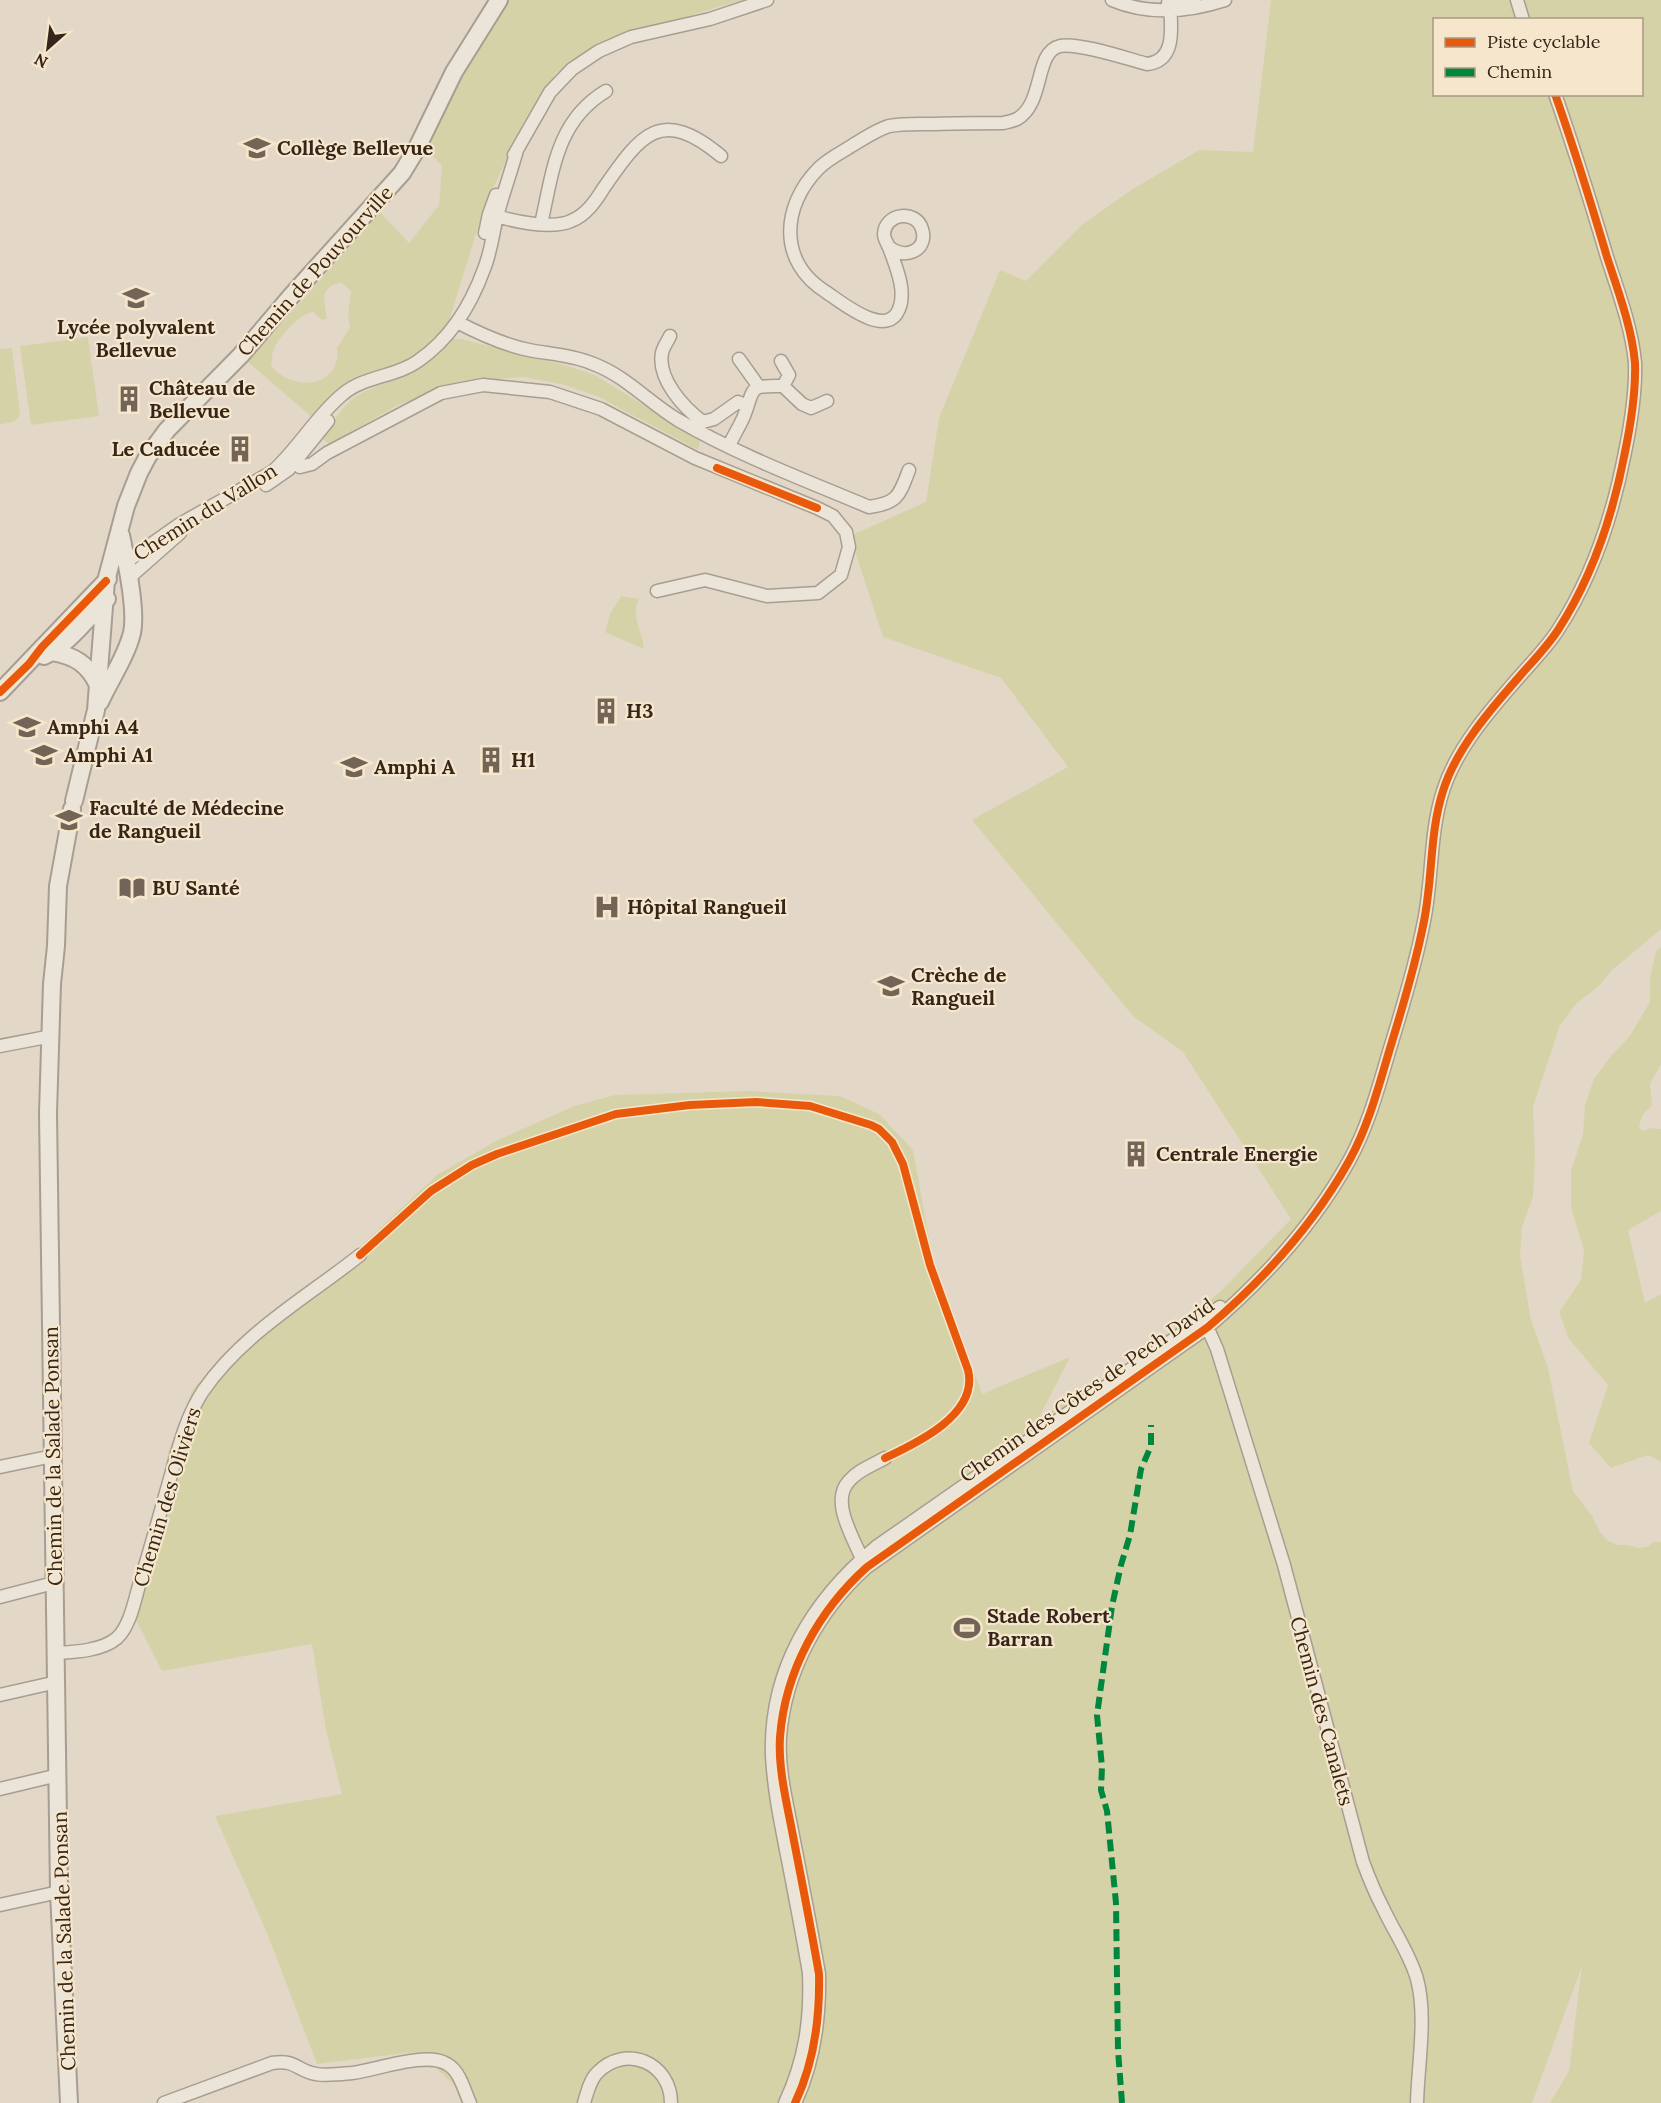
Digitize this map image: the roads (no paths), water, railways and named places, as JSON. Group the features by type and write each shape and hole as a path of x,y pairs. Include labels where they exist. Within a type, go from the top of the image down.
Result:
{"street":[{"name":"Chemin de Pouvourville","path":"105,601 106,581 126,507 139,473 157,442 241,356 292,294 402,173 416,150 454,72 499,0"},
{"name":"Chemin du Vallon","path":"128,570 183,530 280,477 336,400 346,391 408,368 432,351 457,322 485,268 493,215 507,167 550,92 572,69 599,51 631,37 710,19 766,0"},
{"path":"1112,0 1140,9 1170,8 1194,0"},
{"path":"1132,0 1188,10 1225,0"},
{"path":"1512,0 1522,16"},
{"path":"1517,0 1522,16"},
{"path":"899,276 910,253 921,245 923,232 921,226 912,217 899,216 889,222 884,234 899,276 901,298 899,309 886,321 875,322 814,285 801,271 792,253 789,231 799,196 809,178 821,166 874,132 889,126 1003,123 1017,119 1028,109 1036,94 1044,62 1050,51 1059,46 1073,45 1147,64 1155,63 1166,56 1169,48 1170,8"},
{"path":"541,224 557,152 567,130 578,113 591,100 606,91"},
{"name":"Chemin des Côtes de Pech David","path":"795,2103 814,2047 819,1974 788,1811 780,1755 780,1737 786,1702 802,1654 819,1622 876,1547 1206,1323 1255,1282 1292,1243 1332,1190 1365,1128 1419,948 1428,903 1440,801 1446,783 1465,747 1515,681 1556,634 1581,592 1597,554 1620,479 1630,426 1635,385 1635,361 1618,293 1556,96"},
{"path":"493,215 559,225 583,215 595,202 632,149 655,132 679,130 703,141 721,156"},
{"path":"888,246 898,253 910,253"},
{"path":"457,322 496,340 526,350 590,362 620,376 678,420 729,446 869,507 887,504 899,494 909,470"},
{"path":"670,336 662,351 662,370 692,413 703,422 714,419 738,402 747,405"},
{"path":"739,359 759,387"},
{"path":"781,361 789,375 783,386"},
{"path":"297,453 300,466 312,464 327,453 441,393 483,385 550,392 601,409 695,458 833,516 846,532 849,547 841,575 818,593 767,596 705,580 657,591"},
{"path":"729,446 743,418 750,393 759,387 783,386 802,404 811,408 827,401"},
{"name":"Chemin de Pouvourville","path":"120,531 128,570"},
{"path":"0,692 106,581 128,570"},
{"path":"29,664 52,652 105,601 128,570"},
{"name":"Chemin de la Salade Ponsan","path":"96,710 132,633 133,618 128,570"},
{"name":"Chemin de la Salade Ponsan","path":"69,2103 59,1892 48,1113 58,886 73,805 96,710 105,601"},
{"path":"52,652 78,659 94,675 98,685"},
{"path":"0,1046 52,1036"},
{"name":"Chemin des Oliviers","path":"56,1653 96,1647 115,1640 122,1633 150,1552 184,1430 194,1405 210,1382 260,1330 360,1255"},
{"name":"Chemin des Canalets","path":"1206,1323 1217,1349 1284,1565 1363,1862 1382,1908 1417,1976 1421,2002 1417,2103"},
{"path":"0,1467 53,1456"},
{"path":"864,1563 843,1512 842,1491 850,1479 885,1458"},
{"name":"Chemin des Côtes de Pech David","path":"785,2103 803,2052 808,2030 810,1999 809,1973 774,1778 773,1724 785,1668 797,1642 827,1595 839,1581 864,1563"},
{"path":"0,1597 46,1585 55,1585"},
{"path":"0,1695 57,1682"},
{"path":"0,1789 58,1777"},
{"path":"0,1905 59,1892"},
{"path":"584,2103 597,2073 614,2062 626,2058 642,2060 655,2067 665,2078 670,2091 670,2103"},
{"path":"164,2103 272,2063 285,2061 309,2072 326,2074 353,2073 420,2060 435,2060 447,2063 454,2069 470,2103"}],"place":[{"name":"Collège Bellevue","path":"257,148"},
{"name":"Lycée polyvalent Bellevue","path":"136,298"},
{"name":"Château de Bellevue","path":"129,399"},
{"name":"Le Caducée","path":"240,449"},
{"name":"H3","path":"606,711"},
{"name":"Amphi A4","path":"27,727"},
{"name":"Amphi A1","path":"44,755"},
{"name":"H1","path":"491,760"},
{"name":"Amphi A","path":"354,767"},
{"name":"Faculté de Médecine de Rangueil","path":"69,820"},
{"name":"BU Santé","path":"132,888"},
{"name":"Hôpital Rangueil","path":"607,907"},
{"name":"Crèche de Rangueil","path":"891,986"},
{"name":"Centrale Energie","path":"1136,1154"},
{"name":"Stade Robert Barran","path":"967,1628"}]}
